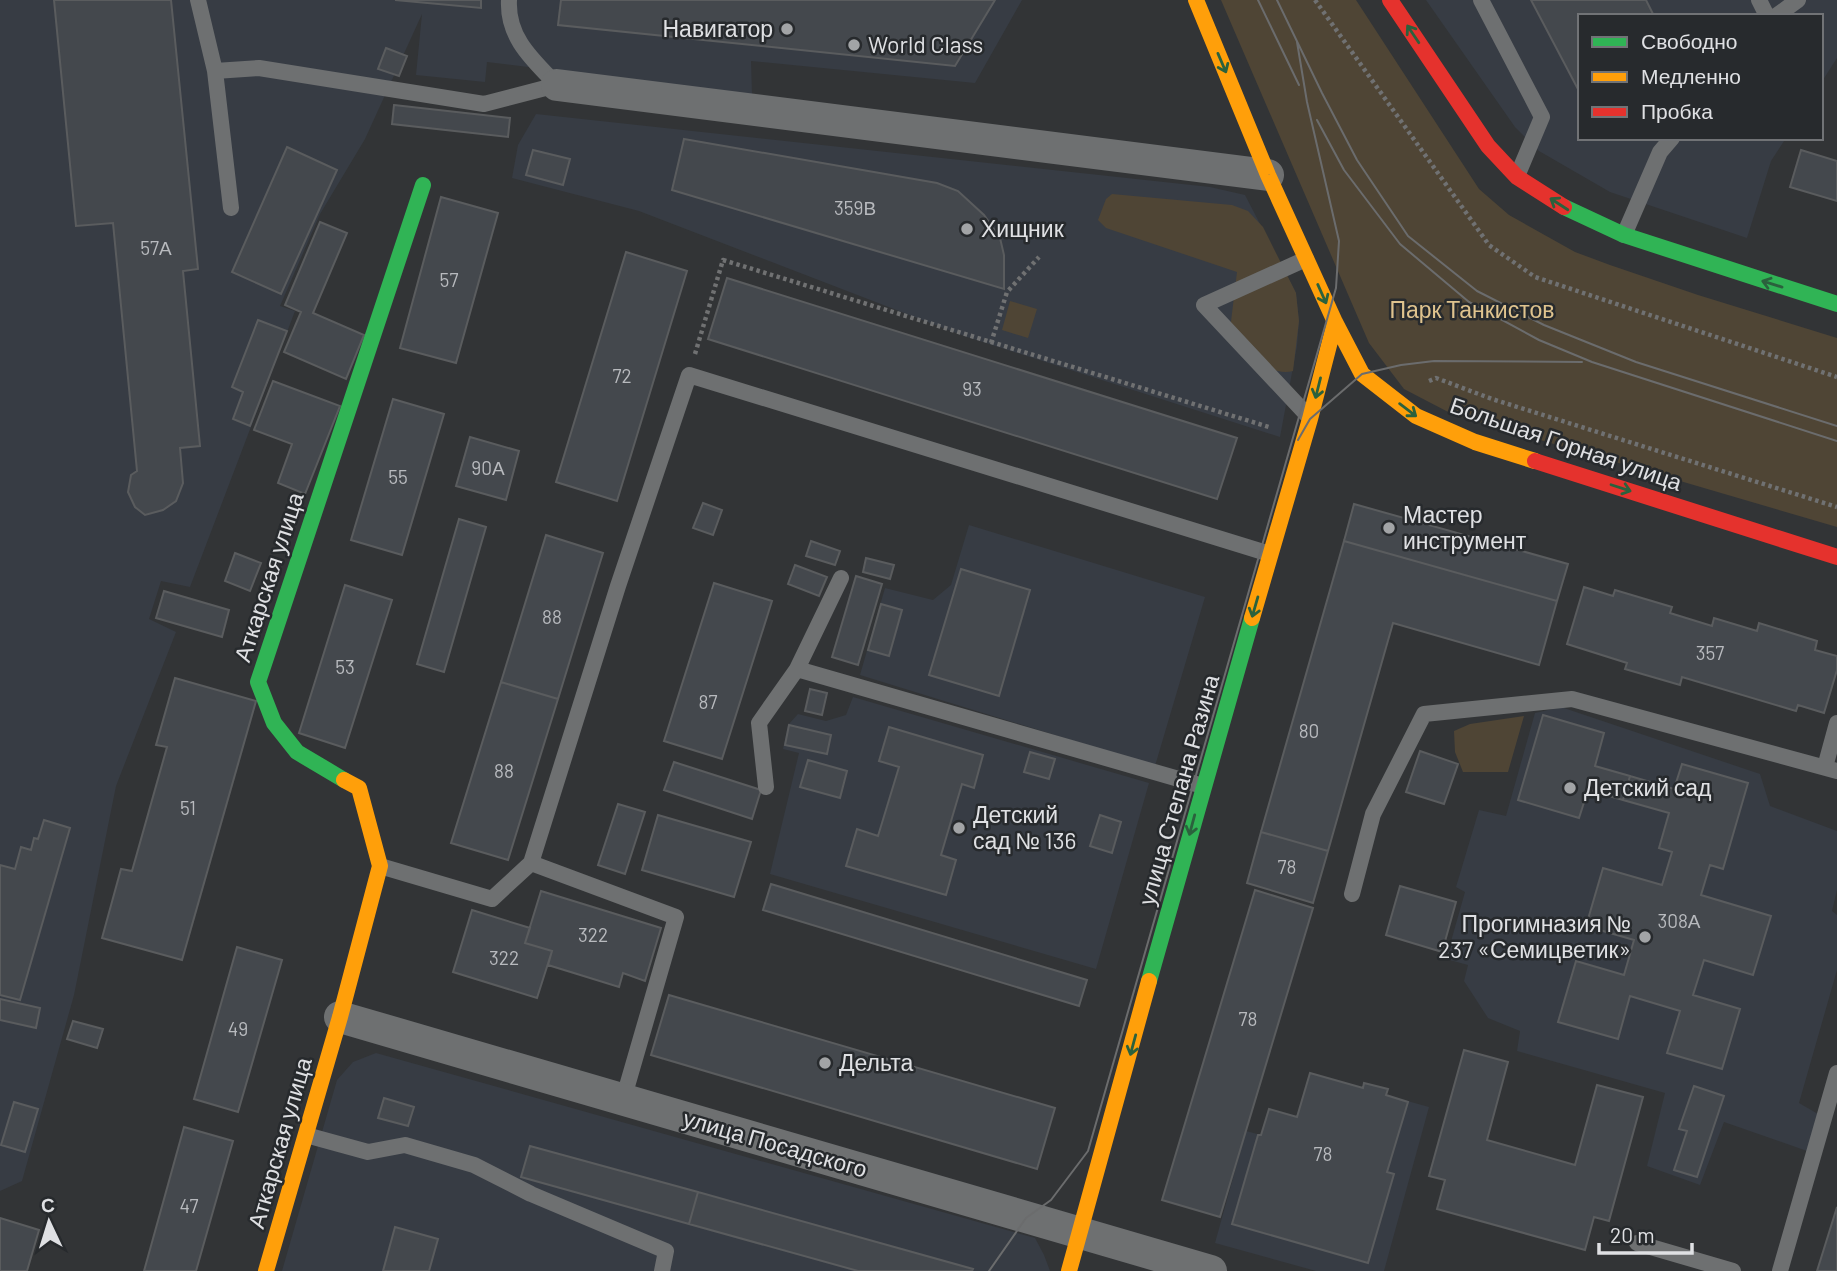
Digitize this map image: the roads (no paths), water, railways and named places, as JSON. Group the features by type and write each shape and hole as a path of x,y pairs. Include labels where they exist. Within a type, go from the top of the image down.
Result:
{"street":[{"name":"Большая Горная улица","path":"1196,0 1268,175 1335,322 1362,374 1416,416 1475,442 1837,557"},
{"path":"1390,0 1488,146 1517,177 1570,211 1624,235 1837,304"},
{"path":"557,85 1268,175"},
{"name":"Аткарская улица","path":"266,1271 340,1017 380,866 359,788 297,752 274,723 258,682 423,185"},
{"name":"улица Степана Разина","path":"1069,1271 1203,786 1310,419 1335,322"},
{"name":"улица Посадского","path":"340,1017 1211,1271"}],"lane":[{"path":"198,0 215,71 231,208"},
{"path":"215,71 259,68 484,104 557,85 521,46 509,12 509,0"},
{"path":"1480,0 1542,117 1517,177"},
{"path":"1779,14 1798,0"},
{"path":"1624,235 1660,152 1670,140"},
{"path":"1306,259 1204,305 1310,419"},
{"path":"380,866 492,899 531,863 618,586 689,375 1270,554"},
{"path":"766,787 759,723 797,669 841,578"},
{"path":"797,669 1203,786"},
{"path":"1352,894 1373,814 1424,714 1572,699 1831,769 1837,723"},
{"path":"531,863 676,917 623,1100"},
{"path":"1780,1271 1832,1109 1837,1073"},
{"path":"306,1135 368,1152 405,1144 474,1165 531,1194 666,1251 662,1271"},
{"path":"1637,1243 1733,1271"}],"tram line":[{"path":"1258,0 1299,85"},
{"path":"1277,0 1357,160 1408,236 1477,291 1544,325 1636,362 1837,426"},
{"path":"989,1271 1026,1218 1051,1200 1088,1151 1336,288 1339,241 1307,102 1297,42"},
{"path":"1317,120 1344,170 1400,244 1469,302 1539,340 1592,362 1837,441"},
{"path":"1298,440 1310,419 1362,374 1434,361 1582,362"}],"place":[{"name":"Навигатор","path":"787,29"},
{"name":"World Class","path":"854,45"},
{"name":"Хищник","path":"967,229"},
{"name":"Мастер инструмент","path":"1389,528"},
{"name":"Детский сад","path":"1570,788"},
{"name":"Детский сад № 136","path":"959,828"},
{"name":"Прогимназия № 237 «Семицветик»","path":"1645,937"},
{"name":"Дельта","path":"825,1063"}],"park label":[{"name":"Парк Танкистов","path":"1472,310"}]}
